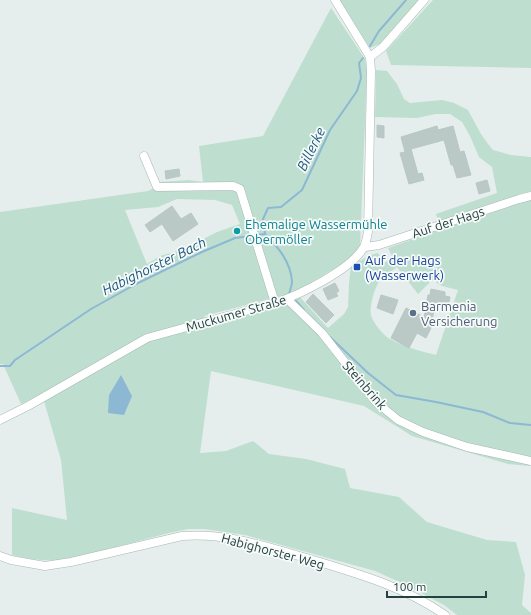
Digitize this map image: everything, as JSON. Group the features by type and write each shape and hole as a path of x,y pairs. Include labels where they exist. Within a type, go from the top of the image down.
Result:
{"street":[{"path":"335,0 370,57 368,232 365,247"},
{"path":"370,57 383,47 424,0"},
{"path":"144,156 157,187 233,186 240,189 275,303"},
{"name":"Auf der Hags","path":"365,247 379,245 531,196"},
{"name":"Muckumer Straße","path":"0,420 28,406 147,338 275,303 294,296 353,261 365,247"},
{"name":"Steinbrink","path":"287,299 322,333 376,402 398,420 423,432 467,447 531,461"},
{"name":"Habighorster Weg","path":"0,556 11,560 45,566 71,562 182,536 198,534 222,537 243,540 370,578 400,589 432,606 445,615"}],"green space":[{"path":"340,0 419,0 380,44 370,48"},
{"path":"433,0 531,0 531,68 391,65 386,51"},
{"path":"331,8 365,59 367,71 360,247 349,260 293,293 204,316 208,324 299,296 328,328 344,314 348,307 351,266 370,255 378,253 384,263 393,258 388,248 441,229 436,214 497,193 492,167 479,157 462,122 450,114 435,114 417,118 375,117 376,70 387,71 397,84 404,99 410,103 442,100 454,103 468,110 481,134 493,150 511,155 531,157 531,464 529,466 508,464 412,436 364,406 211,371 200,453 226,451 253,441 269,454 306,459 345,469 350,488 399,497 427,522 487,540 516,542 525,575 522,605 531,613 531,615 457,615 444,605 375,571 245,535 204,529 188,529 169,533 70,559 41,560 12,555 12,508 67,520 61,460 42,394 21,404 3,364 0,364 0,212 148,191 157,186 160,182 189,180 203,182 199,146 263,136","holes":["177,199 215,200 232,205 240,224 217,232 184,249 160,256 147,264 125,210 158,207","397,267 418,294 432,280 442,286 458,290 436,355 406,347 395,342 384,335 372,318 372,302 378,283 382,278"]}],"water":[{"path":"121,375 132,396 124,415 108,413 109,395"}],"building":[{"path":"377,125 384,126 384,138 377,137"},
{"path":"437,126 438,130 453,126 460,152 464,151 471,175 457,178 453,165 451,165 444,140 411,149 418,174 422,173 424,180 409,184 400,153 405,152 401,137"},
{"path":"179,169 180,176 166,179 165,171"},
{"path":"487,180 490,191 479,194 476,183"},
{"path":"172,206 181,219 191,213 198,224 173,241 162,224 150,232 145,225"},
{"path":"335,283 339,291 336,293 338,296 328,300 323,289"},
{"path":"431,289 445,292 445,296 450,297 448,308 435,306 432,320 434,322 426,338 417,333 409,348 391,338 406,308 424,317 428,295 430,295"},
{"path":"313,294 334,315 326,323 306,302"},
{"path":"381,295 398,300 393,314 377,308"}],"waterway":[{"name":"Billerke","path":"370,46 379,31 406,0"},
{"name":"Billerke","path":"265,234 263,219 268,208 281,207 302,190 330,130 357,91 361,78 359,63 363,58"},
{"name":"Habighorster Bach","path":"256,235 265,234 283,255 291,275 292,282 289,294"},
{"name":"Habighorster Bach","path":"0,366 10,366 15,360 91,309 136,284 202,252 235,238 252,236"},
{"name":"Habighorster Bach","path":"296,301 304,310"},
{"name":"Habighorster Bach","path":"330,337 368,373 396,395 483,412 510,423 531,425"}],"place":[{"name":"Ehemalige Wassermühle Obermöller","path":"237,231"},
{"name":"Auf der Hags (Wasserwerk)","path":"357,267"},
{"name":"Barmenia Versicherung","path":"413,313"}]}
